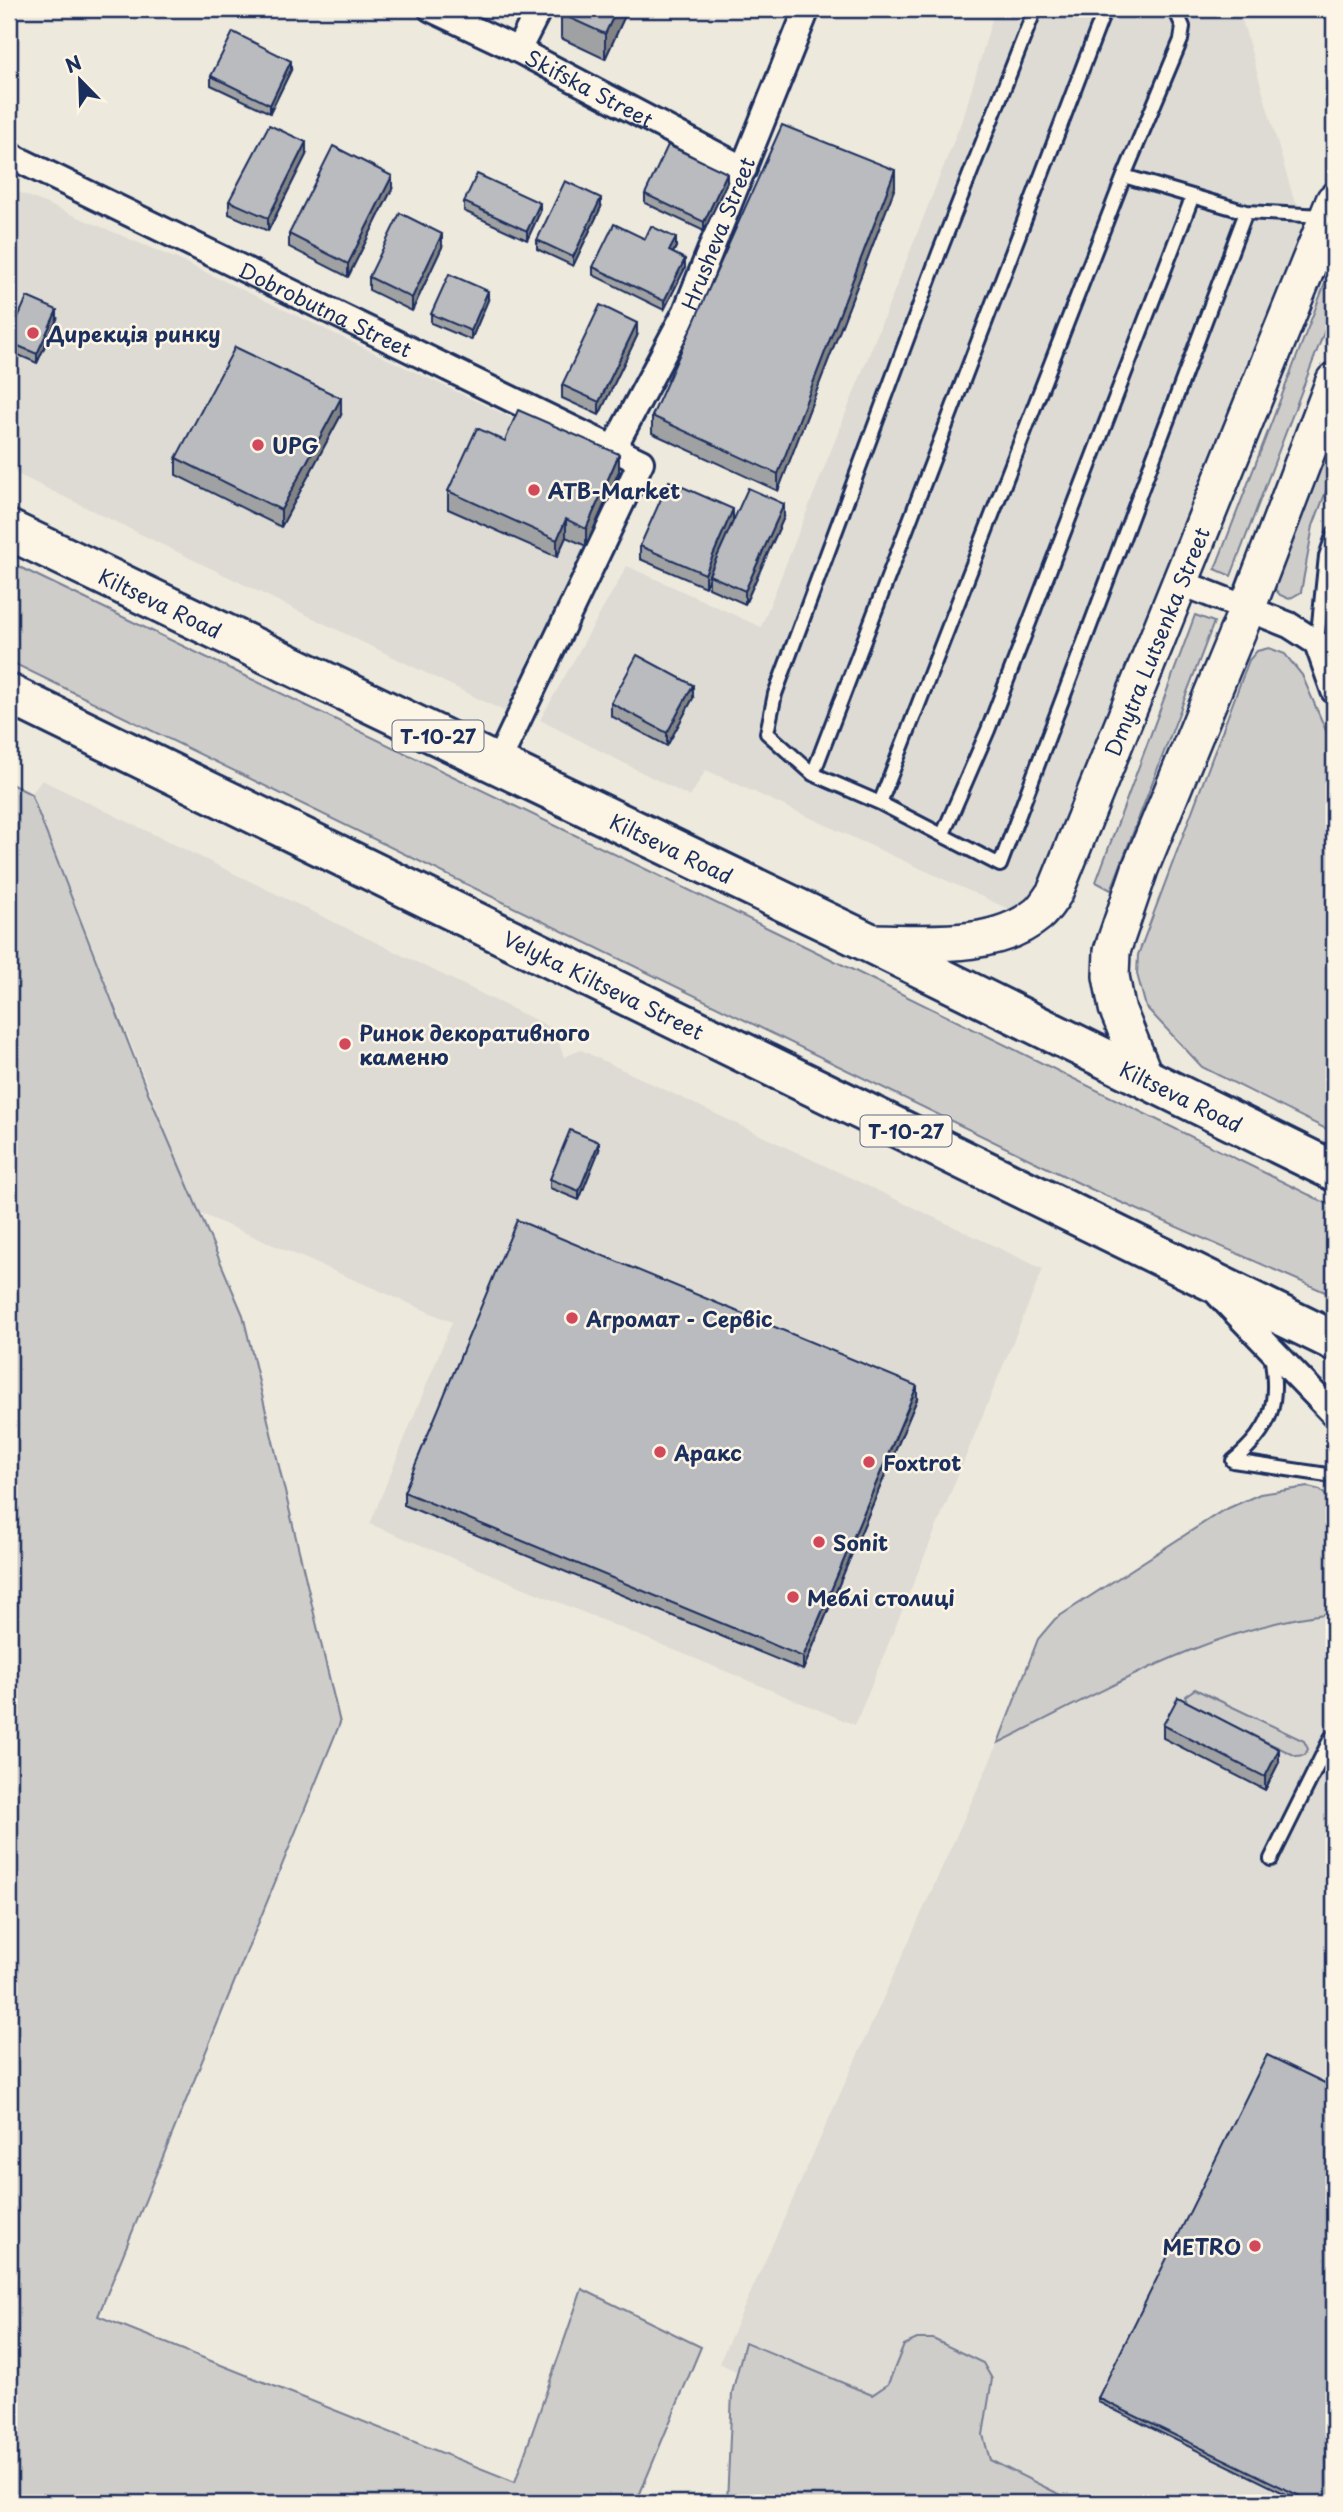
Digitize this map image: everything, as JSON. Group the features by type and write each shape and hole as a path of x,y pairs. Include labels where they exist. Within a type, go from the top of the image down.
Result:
{"highway":[{"name":"Kiltseva Road","path":"9,530 868,942 1334,1171"},
{"name":"Velyka Kiltseva Street","path":"9,694 1199,1275"},
{"name":"Т-10-27","path":"1199,1275 1334,1341"}],"main road":[{"name":"Dmytra Lutsenka Street","path":"868,942 983,937 1012,930 1039,913 1055,892 1182,583 1331,208"},
{"path":"1145,1077 1117,1008 1111,976 1112,951 1140,869 1247,610 1334,381"}],"street":[{"name":"Skifska Street","path":"431,9 518,50 744,169"},
{"path":"518,50 539,9"},
{"name":"Hrusheva Street","path":"613,450 686,311 807,9"},
{"name":"Dobrobutna Street","path":"9,155 613,450 641,461 497,764"},
{"path":"1182,583 1289,625 1317,643 1334,691"},
{"path":"1199,1275 1334,1414"}],"lane":[{"path":"1035,9 939,253 775,694 767,733 813,774 880,803 1000,865 1247,212"},
{"path":"813,774 1105,9"},
{"path":"880,803 1124,176 1181,40 1183,27 1175,9"},
{"path":"1124,176 1247,212 1331,208"},
{"path":"943,834 988,730 1192,198"},
{"path":"1317,643 1326,556 1334,533"},
{"path":"1269,1345 1274,1374 1273,1408 1256,1442 1233,1461 1334,1476"},
{"path":"1271,1859 1331,1738 1334,1739"}],"shaded area":[{"path":"995,9 1239,9 1293,197 1308,219 1039,898 1015,912 706,770 690,797 540,720 627,566 761,627 964,115"},
{"path":"9,188 184,262 627,473 510,714 9,470"},
{"path":"1334,260 1334,306 1231,576 1215,569"},
{"path":"1334,427 1334,470 1313,526 1301,592 1289,599 1280,595 1273,587"},
{"path":"9,562 780,934 1334,1207 1334,1296 1093,1190 9,661"},
{"path":"1195,615 1214,622 1111,890 1096,882"},
{"path":"1269,648 1285,654 1302,675 1334,749 1334,1133 1202,1067 1146,1007 1137,974 1138,955 1249,660 1257,651"},
{"path":"42,780 554,1029 564,1057 581,1050 1043,1269 855,1725 370,1524 452,1322 199,1213 31,794"},
{"path":"9,783 31,794 144,1083 243,1315 340,1723 98,2316 515,2482 582,2289 701,2347 636,2503 9,2503"},
{"path":"1308,1487 1320,1490 1334,1503 1334,1613 1289,1620 1203,1645 1120,1682 998,1743 1038,1639 1055,1619 1222,1511 1260,1494"},
{"path":"1334,1613 1334,2503 1014,2503 719,2363 998,1743 1195,1646 1275,1622"},
{"path":"1195,1689 1304,1741 1308,1749 1305,1755 1296,1756 1188,1704 1185,1696"},
{"path":"917,2339 933,2339 983,2363 992,2379 983,2435 990,2460 1077,2503 727,2503 732,2393 745,2342 872,2395 888,2384 904,2345"}],"building":[{"path":"563,9 617,9 605,34 561,14"},
{"path":"233,32 291,61 270,105 211,76"},
{"path":"269,125 306,142 268,218 229,201"},
{"path":"782,125 895,170 778,474 652,416"},
{"path":"668,145 727,173 704,222 645,194"},
{"path":"333,146 392,176 348,264 289,234"},
{"path":"477,174 540,203 527,231 464,202"},
{"path":"565,181 601,198 573,257 537,240"},
{"path":"400,213 442,234 412,298 369,277"},
{"path":"614,224 645,239 651,226 676,238 669,251 685,259 664,301 593,267"},
{"path":"449,274 488,291 471,331 431,314"},
{"name":"Дирекція ринку","path":"27,297 57,310 37,354 9,342"},
{"path":"600,305 637,323 599,402 562,385"},
{"name":"UPG","path":"235,347 341,398 281,510 176,458"},
{"name":"ATB-Market","path":"518,410 619,454 586,529 566,519 557,540 448,491 477,428 505,441"},
{"path":"669,481 733,509 705,574 640,546"},
{"path":"748,488 784,504 745,591 709,575"},
{"path":"637,655 693,685 667,733 611,703"},
{"path":"570,1130 599,1142 579,1191 550,1179"},
{"name":"Аракс","path":"517,1220 917,1386 803,1657 404,1492"},
{"path":"1178,1697 1279,1749 1265,1777 1163,1725"},
{"name":"METRO","path":"1267,2055 1329,2085 1332,2077 1334,2078 1334,2503 1314,2503 1098,2398"}],"place":[{"name":"Дирекція ринку","path":"33,333"},
{"name":"UPG","path":"258,445"},
{"name":"ATB-Market","path":"534,490"},
{"name":"Ринок декоративного каменю","path":"345,1044"},
{"name":"Агромат - Сервіс","path":"572,1318"},
{"name":"Аракс","path":"660,1452"},
{"name":"Foxtrot","path":"869,1462"},
{"name":"Sonit","path":"819,1542"},
{"name":"Меблі столиці","path":"793,1597"},
{"name":"METRO","path":"1255,2246"}]}
